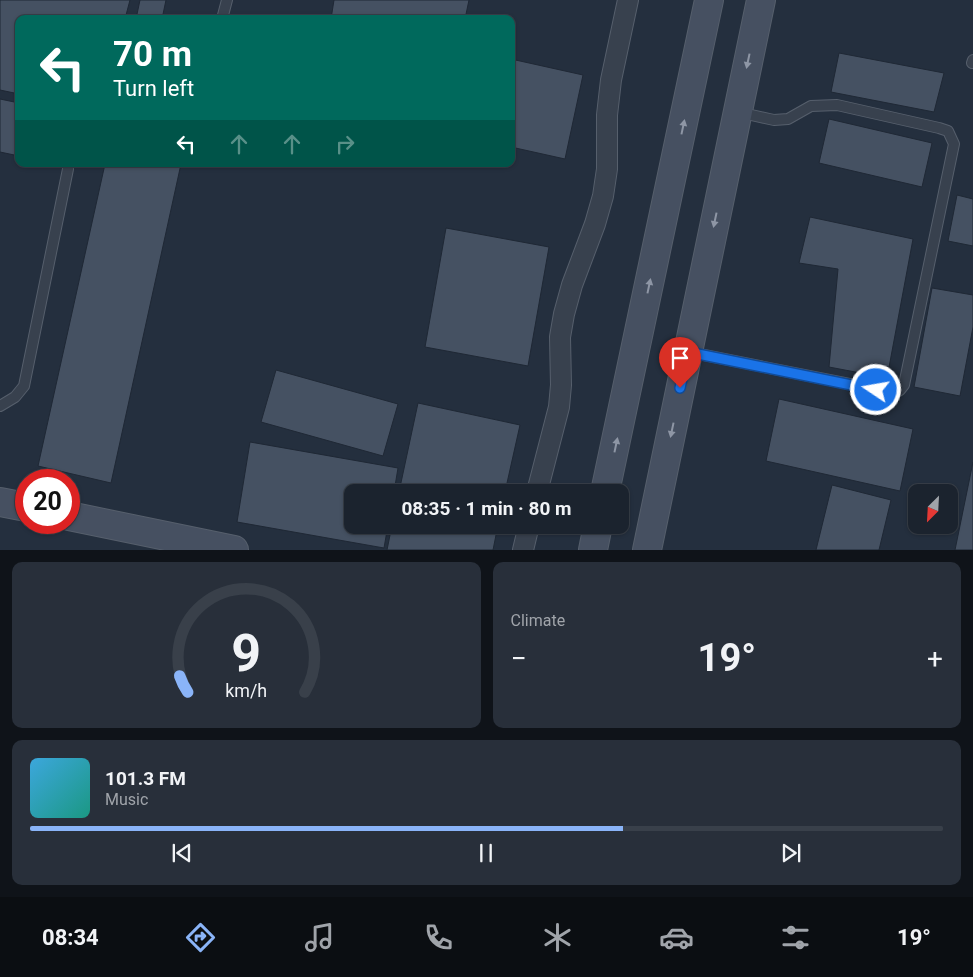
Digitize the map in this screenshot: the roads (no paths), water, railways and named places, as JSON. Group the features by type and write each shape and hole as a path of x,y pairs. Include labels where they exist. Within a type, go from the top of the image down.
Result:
{"main road":[{"path":"608,484 709,0"},
{"path":"647,550 761,0"},
{"path":"0,502 15,505"},
{"path":"80,518 234,550"},
{"path":"593,550 596,534"}],"street":[{"path":"539,484 559,407 561,385 560,337 564,314 572,286 595,224 607,169 607,115 611,80 628,0"},
{"path":"523,550 527,534"}],"lane":[{"path":"223,15 227,0"},
{"path":"688,352 895,393 900,390 904,385 954,144 948,131 838,105 811,106 799,115 788,119 774,120 737,112"},
{"path":"0,406 15,397 24,386 68,169"}]}
